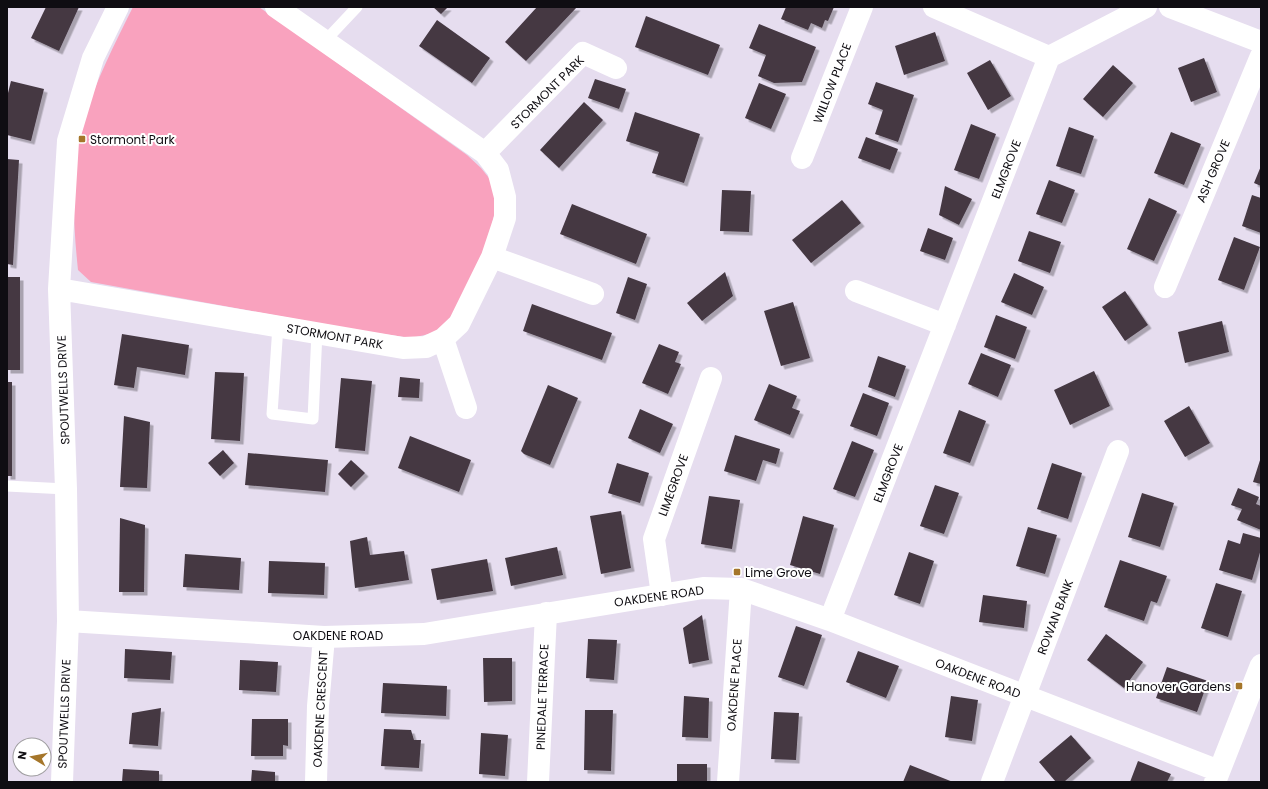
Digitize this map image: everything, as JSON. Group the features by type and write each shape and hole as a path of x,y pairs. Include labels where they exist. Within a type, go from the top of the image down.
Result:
{"street":[{"name":"SPOUTWELLS DRIVE","path":"62,782 68,621 66,489 59,289 68,141 93,58 118,7"},
{"name":"STORMONT PARK","path":"59,289 317,332 403,348 426,346 443,339 459,324 492,257 505,218 505,198 498,170 485,154 276,7"},
{"name":"WILLOW PLACE","path":"802,158 862,7"},
{"path":"934,7 1049,57 1146,7"},
{"path":"1170,7 1261,42"},
{"name":"STORMONT PARK","path":"485,154 583,53 616,68"},
{"name":"ASH GROVE","path":"1165,286 1261,56"},
{"name":"ELMGROVE","path":"830,620 1049,57"},
{"path":"492,257 593,294"},
{"path":"856,291 945,325"},
{"path":"443,339 466,408"},
{"name":"LIMEGROVE","path":"662,595 654,539 711,378"},
{"name":"ROWAN BANK","path":"992,782 1118,451"},
{"name":"OAKDENE ROAD","path":"68,621 324,637 424,634 546,612 703,588 741,589 830,620 1025,697 1221,778"},
{"name":"OAKDENE PLACE","path":"728,782 741,589"},
{"name":"PINEDALE TERRACE","path":"538,782 546,612"},
{"name":"OAKDENE CRESCENT","path":"316,782 318,706 324,637"},
{"path":"1221,778 1261,665"}],"lane":[{"path":"325,41 357,7"},
{"path":"278,326 272,414 313,419 317,332"},
{"path":"7,486 66,489"}],"shaded area":[{"path":"133,7 259,7 467,155 481,168 493,183 496,205 491,230 464,302 437,332 412,338 362,331 91,282 78,270 74,213 76,155 89,104 100,76"}],"building":[{"path":"46,7 79,7 59,51 31,38"},
{"path":"433,7 448,7 441,14"},
{"path":"537,7 577,7 526,61 505,42"},
{"path":"786,7 834,7 828,21 825,20 822,28 811,23 808,30 781,19"},
{"path":"646,16 720,45 708,75 635,47"},
{"path":"437,20 490,58 472,83 419,46"},
{"path":"759,24 816,47 802,82 774,83 758,76 766,55 749,48"},
{"path":"935,32 945,61 904,75 895,46"},
{"path":"1204,58 1217,92 1191,102 1178,68"},
{"path":"990,60 1011,96 988,110 967,73"},
{"path":"1113,65 1133,83 1103,117 1083,99"},
{"path":"595,79 626,89 619,109 588,98"},
{"path":"11,81 44,89 31,141 7,135 7,97"},
{"path":"876,82 914,95 898,142 875,134 883,110 868,104"},
{"path":"759,83 786,94 771,129 745,118"},
{"path":"584,102 603,120 559,168 540,150"},
{"path":"635,112 700,134 684,183 652,173 659,152 626,141"},
{"path":"971,124 996,134 979,179 954,170"},
{"path":"1069,127 1094,136 1081,174 1056,166"},
{"path":"1171,132 1201,144 1184,185 1154,173"},
{"path":"866,137 898,149 890,170 858,158"},
{"path":"7,159 19,160 13,265 7,264"},
{"path":"1261,166 1261,186 1254,183"},
{"path":"1049,180 1075,190 1062,223 1036,214"},
{"path":"945,186 972,199 959,225 939,215"},
{"path":"722,190 751,191 749,232 720,231"},
{"path":"1252,195 1261,198 1261,233 1242,226"},
{"path":"1149,198 1177,211 1154,261 1127,249"},
{"path":"842,200 861,223 811,263 792,240"},
{"path":"572,204 647,234 636,264 560,234"},
{"path":"928,228 953,238 945,260 920,251"},
{"path":"1029,231 1061,242 1050,273 1018,261"},
{"path":"1234,237 1260,247 1244,290 1218,280"},
{"path":"725,272 733,296 702,321 687,303"},
{"path":"1014,273 1044,287 1032,315 1001,302"},
{"path":"7,277 20,277 20,370 7,370"},
{"path":"628,277 647,284 635,320 616,313"},
{"path":"1125,291 1148,325 1125,341 1102,307"},
{"path":"793,302 810,358 781,366 764,311"},
{"path":"532,304 612,333 602,360 523,331"},
{"path":"996,315 1027,327 1015,359 984,347"},
{"path":"1222,321 1229,352 1185,363 1178,332"},
{"path":"122,334 189,345 185,375 137,367 134,388 114,385"},
{"path":"659,344 679,352 675,362 681,364 668,394 642,383"},
{"path":"981,353 1011,365 998,397 968,384"},
{"path":"878,356 906,366 895,397 868,387"},
{"path":"1094,371 1110,406 1070,425 1054,390"},
{"path":"215,372 244,373 240,441 211,439"},
{"path":"400,377 420,379 419,398 398,397"},
{"path":"341,378 372,381 365,451 335,448"},
{"path":"7,382 12,382 12,476 7,476"},
{"path":"769,384 797,396 792,408 800,411 790,435 754,420"},
{"path":"548,385 578,398 550,465 524,454 521,451"},
{"path":"863,393 889,403 877,436 850,426"},
{"path":"1189,406 1210,443 1185,457 1164,421"},
{"path":"640,409 673,424 660,453 628,438"},
{"path":"959,410 986,421 970,463 943,453"},
{"path":"124,416 150,422 147,488 120,487"},
{"path":"735,435 780,449 776,464 763,460 756,481 724,471"},
{"path":"410,436 471,460 459,492 398,468"},
{"path":"852,441 874,450 855,497 833,489"},
{"path":"223,450 234,463 220,476 208,463"},
{"path":"248,453 328,460 325,492 245,485"},
{"path":"1261,457 1261,484 1253,482"},
{"path":"351,460 365,473 351,487 338,474"},
{"path":"617,463 649,473 640,503 608,493"},
{"path":"1052,463 1082,473 1068,519 1037,509"},
{"path":"935,485 959,493 944,534 920,526"},
{"path":"1238,488 1259,497 1256,504 1261,506 1261,530 1237,520 1242,509 1231,505"},
{"path":"1142,493 1174,503 1160,547 1128,537"},
{"path":"709,496 740,500 732,549 701,544"},
{"path":"621,511 631,568 601,574 590,516"},
{"path":"803,516 834,525 820,574 790,565"},
{"path":"120,518 145,525 144,592 119,592"},
{"path":"1028,527 1057,535 1045,574 1016,566"},
{"path":"1243,533 1261,538 1261,549 1252,580 1219,570 1228,540 1240,544"},
{"path":"367,537 370,555 404,551 409,580 355,588 350,541"},
{"path":"557,547 563,575 511,586 505,558"},
{"path":"909,552 934,561 920,604 894,595"},
{"path":"185,554 241,558 239,590 183,587"},
{"path":"487,559 493,591 437,600 431,569"},
{"path":"1120,560 1167,576 1157,603 1151,601 1144,621 1104,607"},
{"path":"269,561 325,563 324,595 268,593"},
{"path":"1216,583 1242,591 1228,637 1201,628"},
{"path":"983,595 1027,601 1024,628 979,622"},
{"path":"702,615 709,660 689,664 683,628"},
{"path":"796,626 822,635 804,686 778,677"},
{"path":"1106,634 1143,662 1124,688 1087,660"},
{"path":"588,639 617,640 614,680 586,678"},
{"path":"125,649 172,652 170,680 124,678"},
{"path":"858,651 899,666 886,698 846,682"},
{"path":"483,658 512,658 512,701 484,702"},
{"path":"240,660 278,662 276,692 239,690"},
{"path":"1167,667 1208,681 1197,712 1156,698"},
{"path":"383,683 447,686 446,716 381,713"},
{"path":"684,696 709,698 708,738 682,737"},
{"path":"951,696 978,700 972,741 945,737"},
{"path":"161,708 158,746 129,744 132,713"},
{"path":"585,710 613,710 611,771 584,770"},
{"path":"774,712 799,713 796,760 771,759"},
{"path":"252,719 288,719 288,746 283,745 283,756 251,756"},
{"path":"384,729 411,730 414,740 421,740 419,768 381,766"},
{"path":"481,733 508,735 505,776 479,774"},
{"path":"1071,735 1091,758 1064,782 1056,782 1039,762"},
{"path":"1138,761 1171,774 1167,782 1130,782"},
{"path":"677,764 707,764 707,782 677,782"},
{"path":"910,765 953,782 903,782"},
{"path":"123,769 159,771 159,782 122,782"},
{"path":"252,770 275,772 275,782 251,782"}],"place":[{"name":"Stormont Park","path":"82,139"},
{"name":"Lime Grove","path":"737,572"},
{"name":"Hanover Gardens","path":"1239,686"}]}
